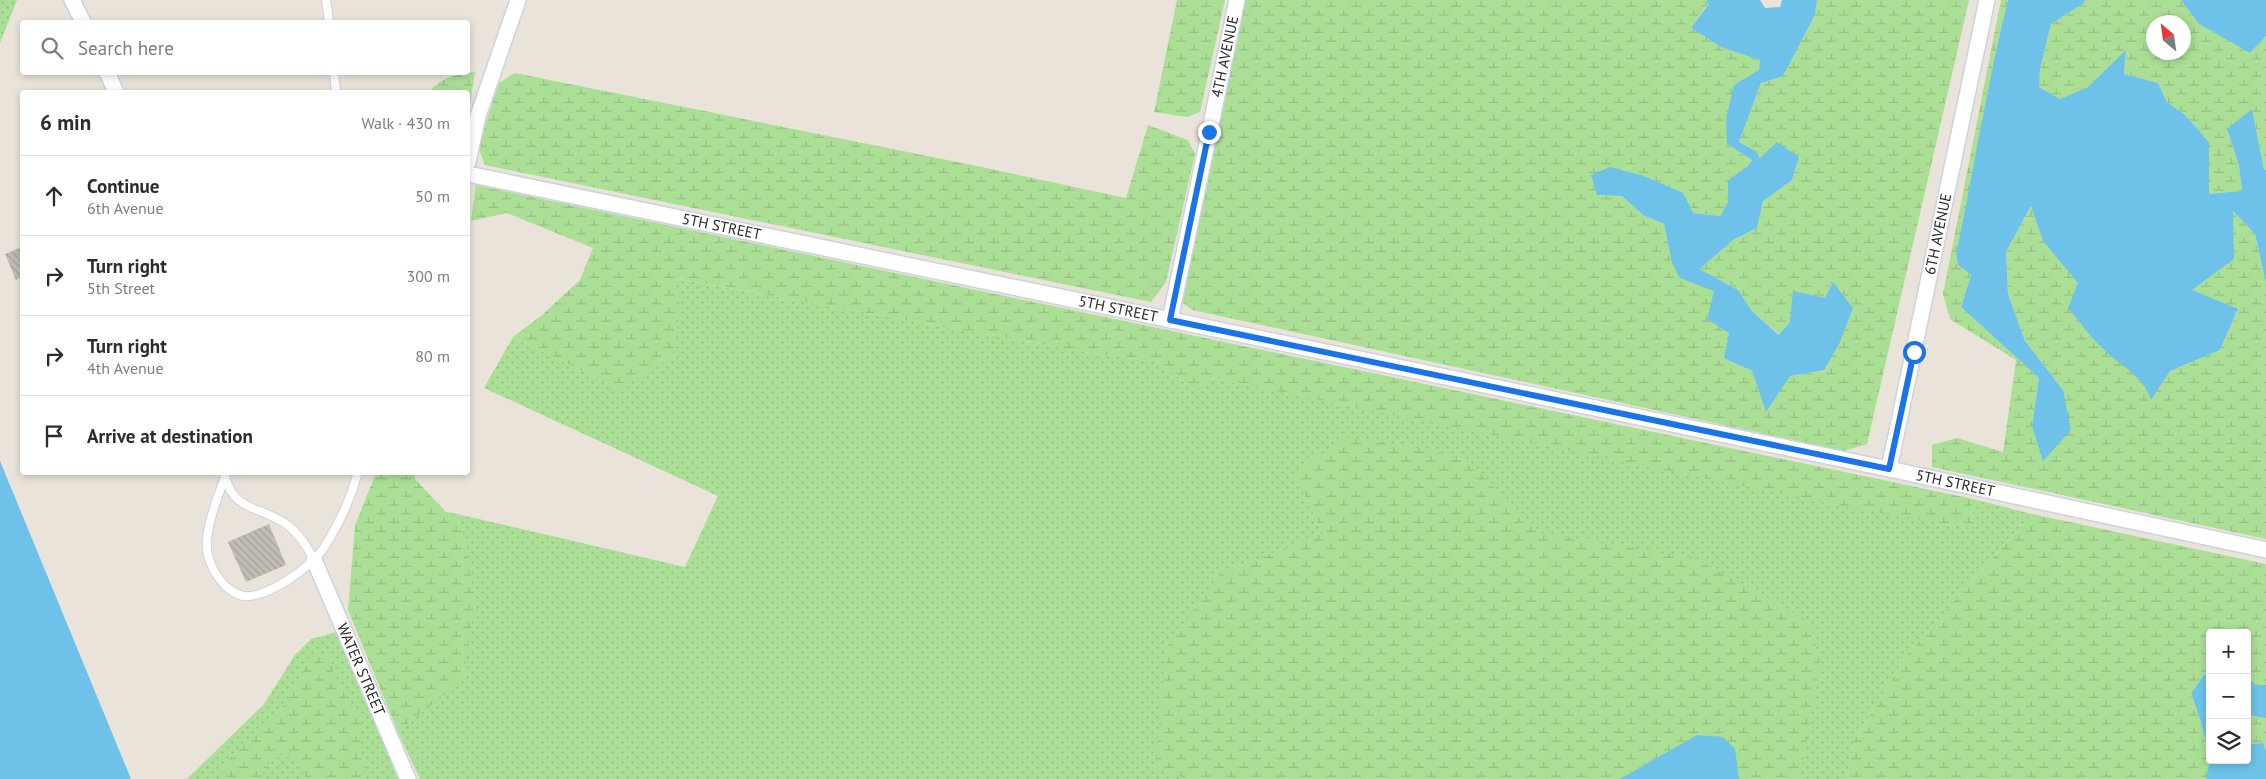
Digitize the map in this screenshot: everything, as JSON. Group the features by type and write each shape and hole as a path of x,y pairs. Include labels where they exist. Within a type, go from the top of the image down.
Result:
{"street":[{"path":"72,0 82,20"},
{"path":"470,153 478,116 518,0"},
{"name":"4TH AVENUE","path":"1170,320 1237,0"},
{"name":"6TH AVENUE","path":"1889,469 1987,0"},
{"path":"108,75 115,90"},
{"name":"5TH STREET","path":"470,174 1889,469 2266,550"},
{"name":"WATER STREET","path":"314,560 408,779"}],"lane":[{"path":"326,0 328,20"},
{"path":"334,75 336,90"},
{"path":"226,475 228,488 236,500 286,524 307,545 314,560"},
{"path":"226,475 210,520 206,541 210,561 226,588 242,596 257,595 280,584 314,560 325,547 336,526 357,475"}],"green space":[{"path":"0,0 17,0 0,43"},
{"path":"1177,0 1225,0 1200,112 1187,117 1154,112"},
{"path":"1244,0 1707,0 1708,4 1691,28 1721,47 1761,59 1759,70 1727,144 1752,160 1748,166 1728,180 1728,202 1720,216 1693,213 1662,184 1644,176 1597,195 1622,196 1643,215 1664,224 1672,263 1714,291 1729,333 1725,358 1752,371 1766,411 1790,376 1824,370 1832,282 1826,299 1790,322 1780,335 1752,311 1738,290 1700,269 1733,240 1757,228 1763,201 1792,180 1799,157 1760,158 1756,151 1739,142 1761,83 1783,76 1815,15 1817,0 1969,0 1867,444 1844,451 1192,310 1180,301 1181,289"},
{"path":"2001,0 2008,0 1956,254 1958,265 1971,275 1961,307 2039,378 2032,426 2063,390 2025,341 2008,294 2006,252 2032,205 2043,241 2078,283 2102,348 2127,366 2147,388 2151,399 2170,371 2220,350 2238,310 2192,290 2233,211 2255,234 2266,283 2266,539 1932,467 1932,445 1957,438 2003,452 2016,360 1950,319 1943,294"},
{"path":"2085,0 2181,0 2199,24 2250,53 2266,36 2266,170 2264,171 2252,109 2227,130 2239,166 2242,192 2209,194 2209,142 2184,114 2167,102 2158,83 2124,74 2126,51 2088,87 2060,99 2039,87 2040,69 2051,24 2084,3"},
{"path":"475,72 470,103 470,90 432,90 444,79 456,75 470,75 470,73"},
{"path":"515,73 1126,198 1148,125 1188,140 1195,154 1166,282 1151,302 485,165 478,147 499,83"},
{"path":"476,185 1973,499 1972,528 1851,508 1212,378 1194,390 1161,363 1085,352 679,279 679,317 672,357 619,389 513,337 542,315 580,280 593,248 507,213 471,221"},
{"path":"678,279 1085,352 1161,363 1194,390 1211,378 1972,528 1973,499 2032,514 1908,653 1854,741 1847,779 420,779 398,732 463,678 468,554 457,514 685,567 718,496 484,388 513,337 619,389 679,317"},
{"path":"1345,437 1464,456 1537,533 1695,558 1810,622 1820,665 1800,779 1739,779 1735,749 1723,737 1697,735 1620,779 1191,779 1155,770 1166,648 1220,573 1323,534 1294,473"},
{"path":"375,475 415,475 415,479 446,512 457,514 468,554 475,602 463,679 398,732 348,610 355,525"},
{"path":"2032,514 2266,564 2266,685 2256,685 2251,680 2251,629 2206,629 2206,675 2191,693 2206,742 2206,764 2210,764 2206,779 1847,779 1854,741 1908,653"},
{"path":"337,632 398,779 187,779 264,704 295,655 311,639"},
{"path":"312,655 330,655 334,678 362,722 360,743 366,768 360,779 307,779 288,750 268,765 259,779 221,779 224,766 245,741 286,704"},
{"path":"2251,716 2266,718 2266,751 2263,743 2251,744"}],"water":[{"path":"1707,0 1760,0 1765,8 1780,7 1782,0 1817,0 1815,15 1783,76 1761,83 1739,142 1756,151 1760,158 1777,142 1799,157 1792,180 1763,201 1757,228 1733,240 1700,269 1738,290 1752,311 1779,335 1790,322 1793,291 1825,298 1833,282 1853,308 1839,344 1824,370 1790,376 1766,412 1752,371 1724,358 1729,333 1707,319 1714,291 1680,278 1672,263 1664,224 1643,215 1622,196 1597,195 1591,175 1610,167 1644,176 1683,193 1693,213 1720,216 1728,202 1728,180 1748,166 1752,160 1727,144 1726,119 1734,85 1759,70 1760,60 1721,47 1691,28 1708,5"},
{"path":"2008,0 2085,0 2084,3 2051,24 2040,69 2039,87 2060,99 2088,87 2126,50 2124,74 2158,83 2167,102 2184,114 2209,142 2209,194 2242,191 2239,166 2227,129 2252,109 2264,170 2266,170 2266,283 2255,234 2233,211 2234,259 2192,290 2238,309 2220,350 2170,371 2151,400 2147,391 2136,377 2101,347 2068,308 2078,283 2043,241 2031,206 2006,252 2008,294 2025,341 2063,390 2071,430 2043,461 2032,426 2039,378 1961,307 1971,275 1958,265 1956,254"},
{"path":"2181,0 2266,0 2266,36 2250,53 2199,24"},
{"path":"0,461 131,779 0,779"},
{"path":"2206,675 2206,742 2191,693"},
{"path":"2251,680 2256,685 2266,685 2266,718 2251,716"},
{"path":"1697,735 1723,737 1735,749 1739,779 1620,779"},
{"path":"2263,743 2266,751 2266,779 2206,779 2209,764 2251,764 2251,744"}],"building":[{"path":"20,248 20,278 16,280 5,254"},
{"path":"269,524 286,565 246,582 228,542"}],"route":[{"path":"1209,132 1170,320 1889,469 1914,352"}]}
